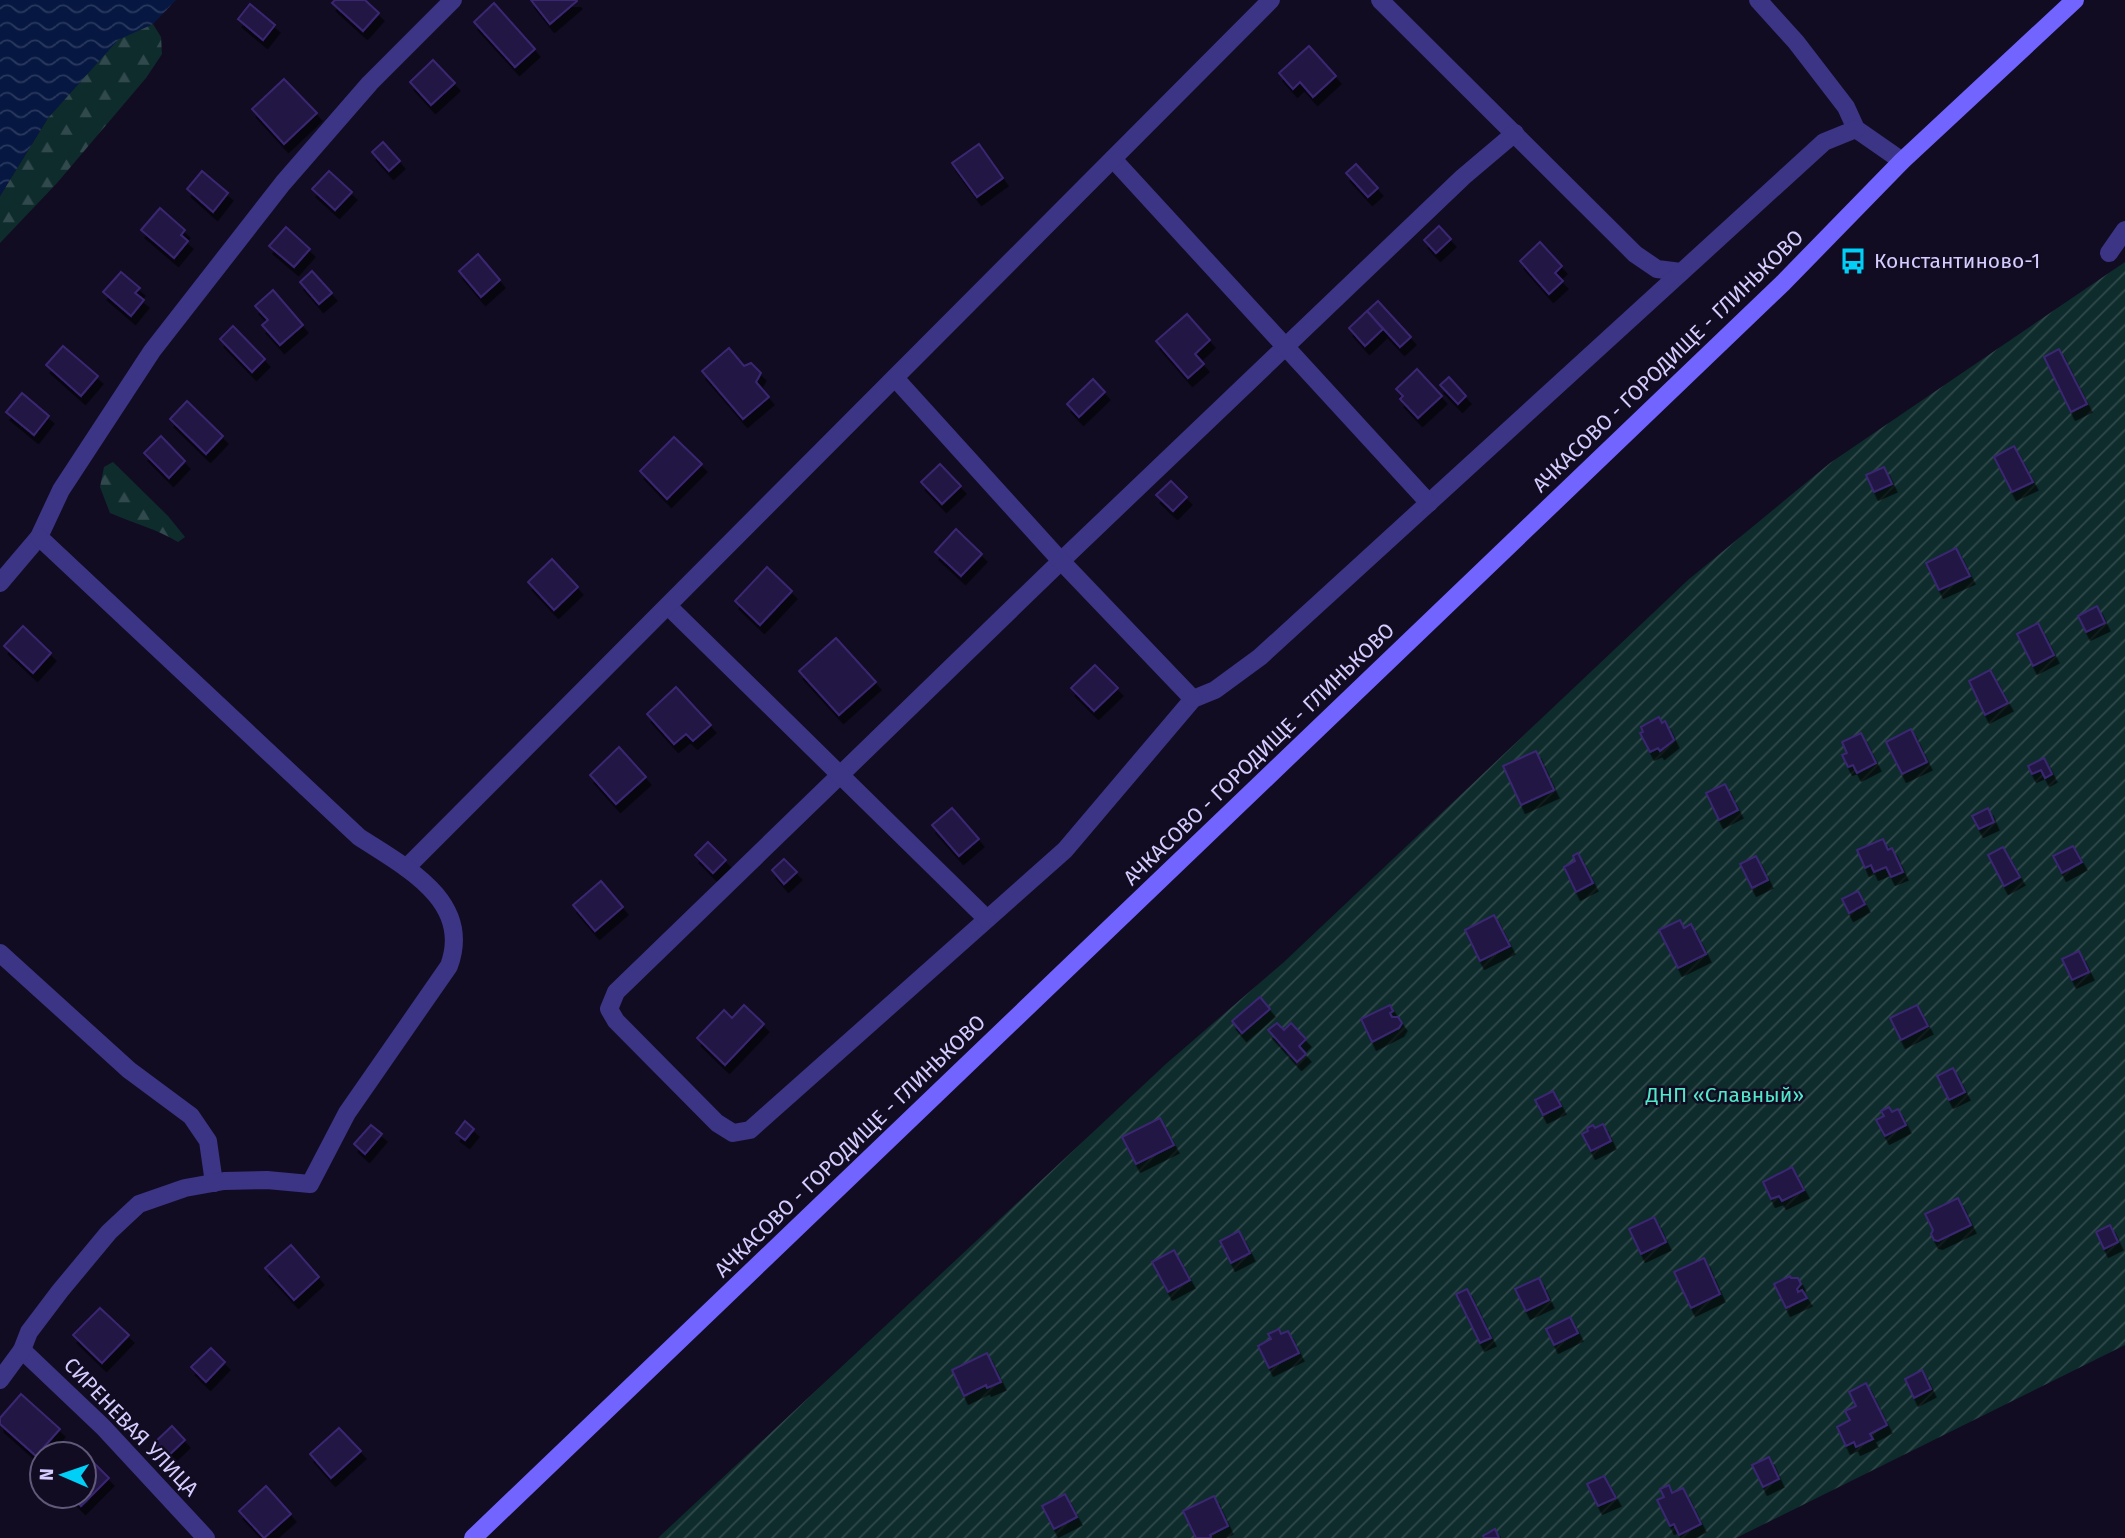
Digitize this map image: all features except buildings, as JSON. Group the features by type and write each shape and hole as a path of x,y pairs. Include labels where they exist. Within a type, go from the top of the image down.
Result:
{"street":[{"path":"0,583 39,537 61,490 160,341 283,183 370,83 453,0"},
{"path":"406,868 1271,0"},
{"path":"1380,0 1635,254 1657,269 1681,272"},
{"path":"1758,0 1796,42 1838,96 1856,129 1902,161"},
{"name":"АЧКАСОВО - ГОРОДИЩЕ - ГЛИНЬКОВО","path":"473,1538 1773,293 1902,161 2075,0"},
{"path":"1515,132 1463,177 1061,561 616,992 609,1009 615,1021 717,1124 733,1133 750,1130 1065,850 1193,699 1215,690 1260,657 1824,142 1856,129"},
{"path":"1113,159 1429,503"},
{"path":"2109,253 2125,230"},
{"path":"895,378 1061,561 1193,699"},
{"path":"0,1380 22,1350 29,1332 60,1291 109,1232 139,1204 185,1188 214,1183 267,1180 310,1184 347,1113 449,966 456,948 452,922 438,894 406,868 359,837 39,537"},
{"path":"668,606 987,919"},
{"path":"0,953 129,1070 191,1116 208,1141 214,1183"},
{"name":"СИРЕНЕВАЯ УЛИЦА","path":"22,1350 103,1427 206,1538"}],"green space":[{"path":"153,24 161,37 162,54 146,78 57,183 0,243 0,196 48,118 118,39"},
{"name":"ДНП «Славный»","path":"2125,262 2125,1345 1736,1538 658,1538 1167,1063 1284,962 1688,580 1830,463"},
{"path":"113,462 168,516 185,537 178,542 110,513 100,487 104,467"}],"water":[{"path":"0,0 176,0 153,24 118,40 48,118 0,196"}],"place":[{"name":"Константиново-1","path":"1853,261"}]}
